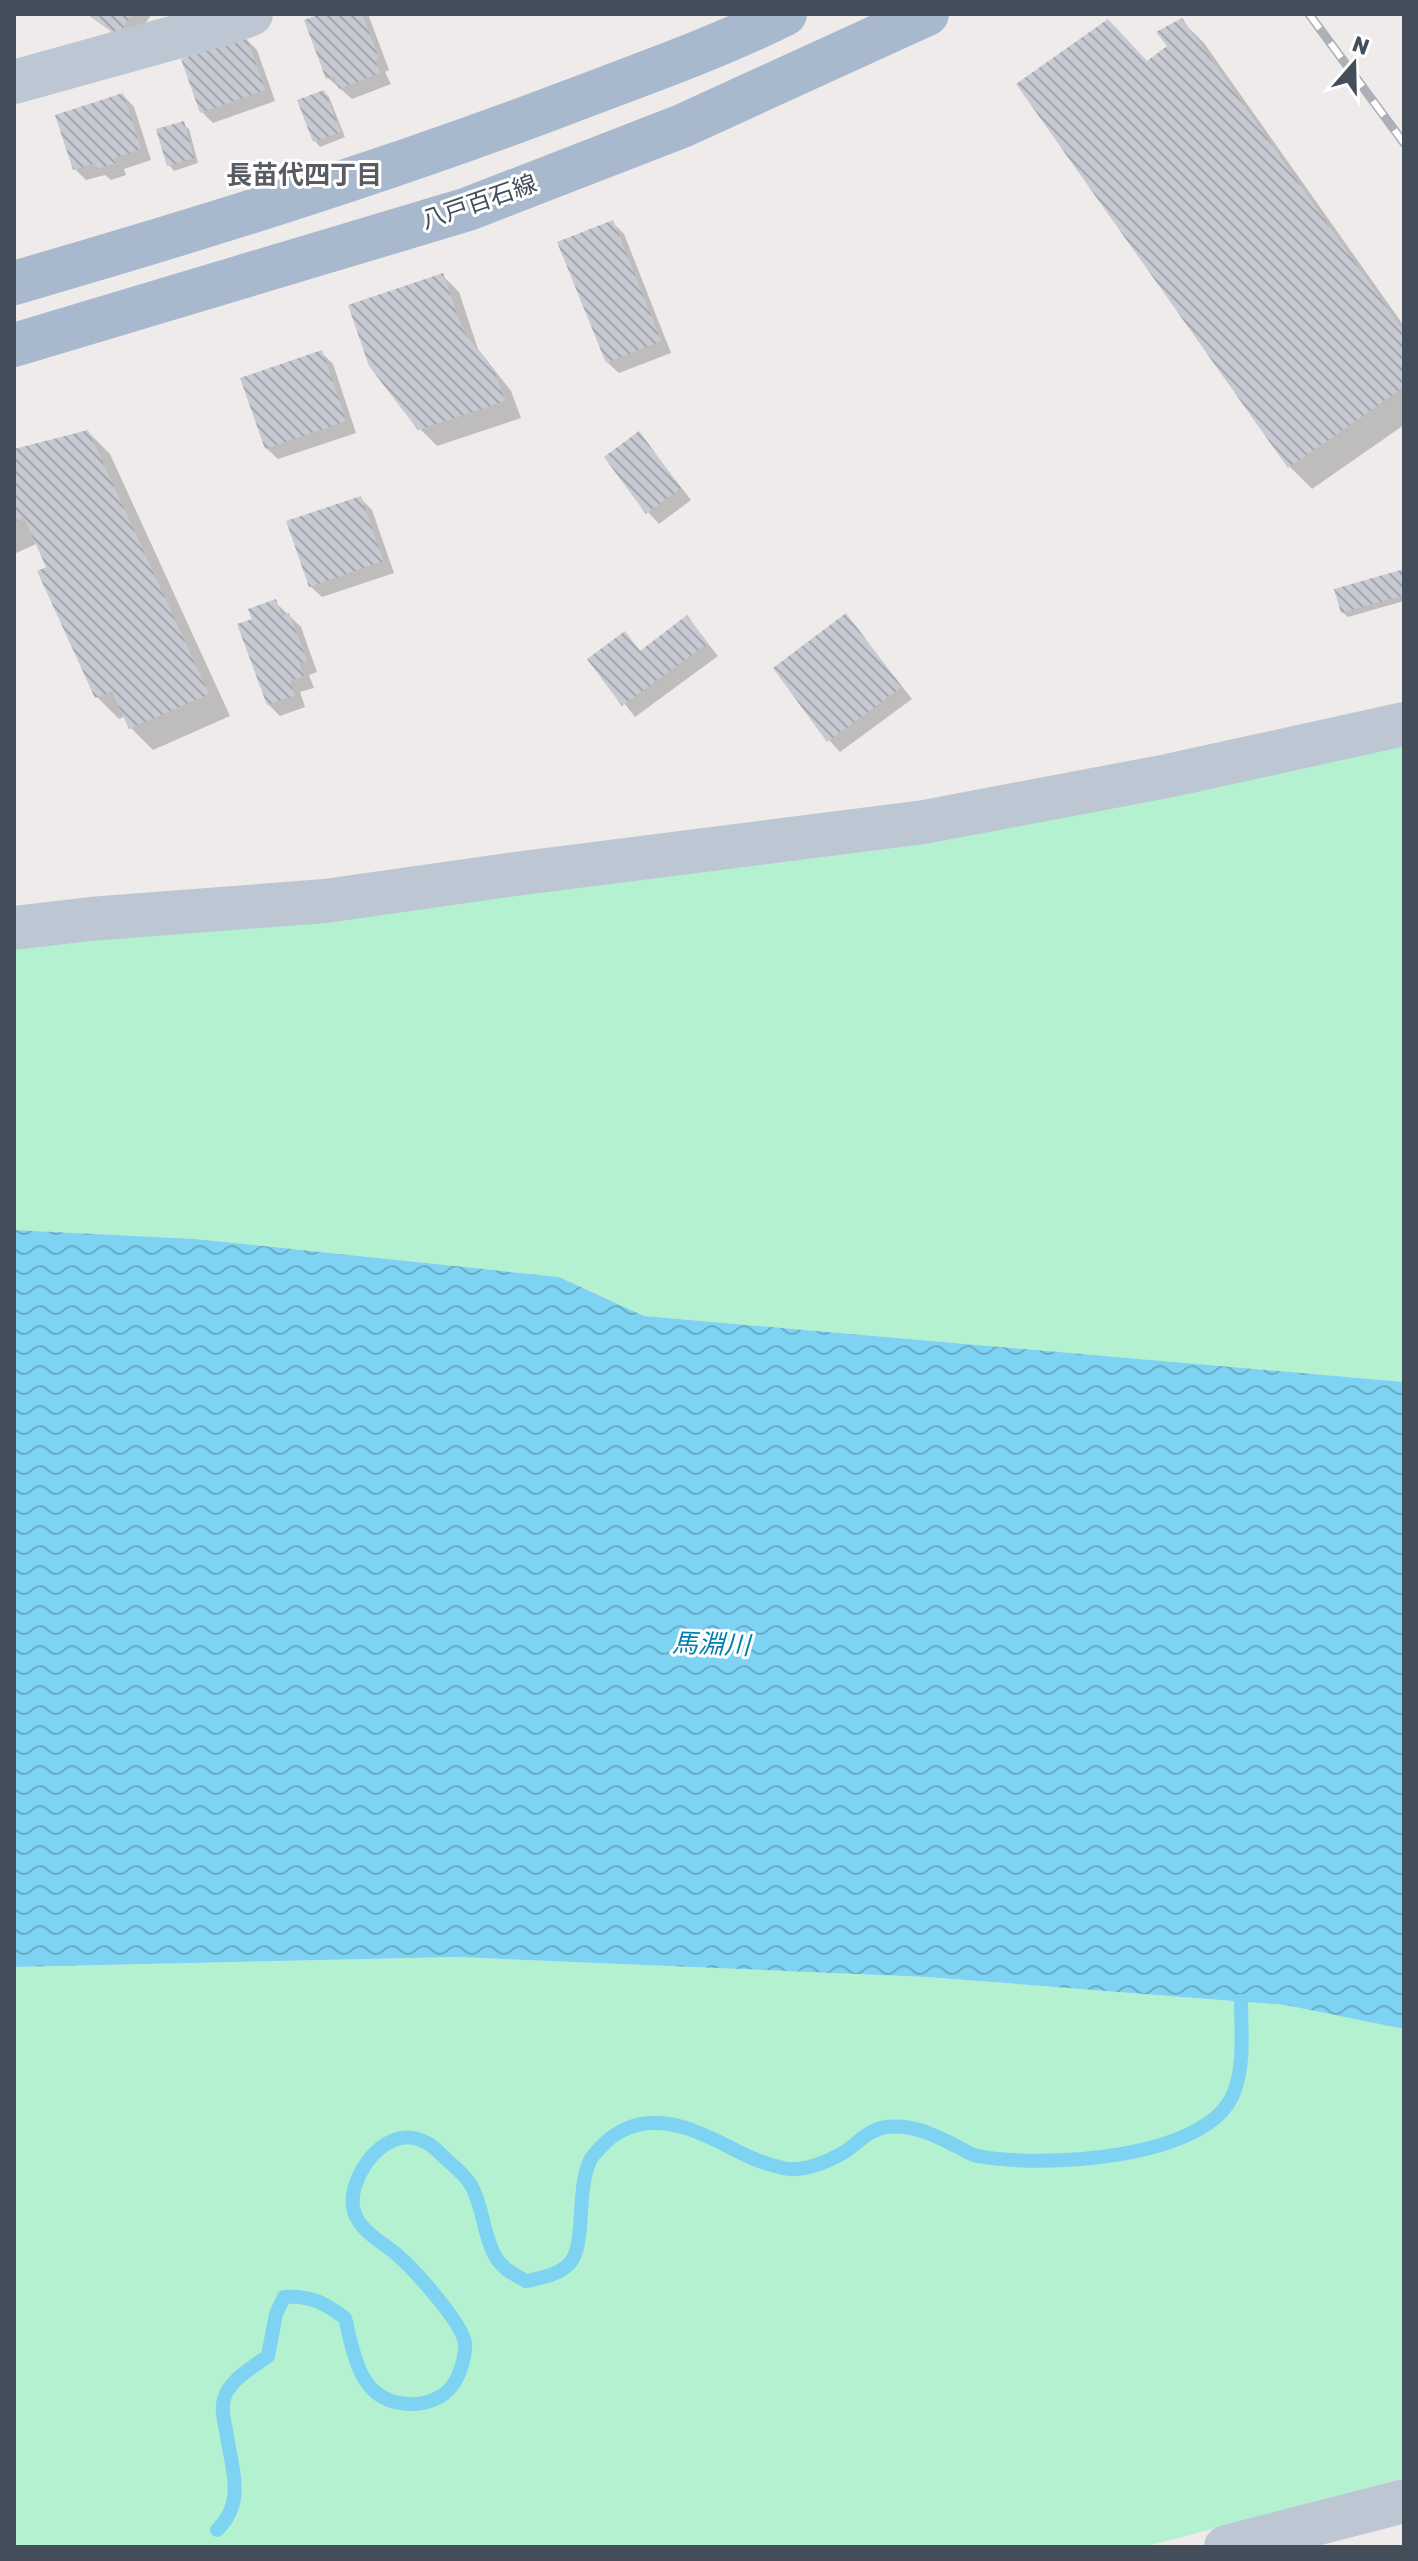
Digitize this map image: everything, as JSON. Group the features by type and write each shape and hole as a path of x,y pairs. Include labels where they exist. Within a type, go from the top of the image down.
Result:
{"main road":[{"path":"14,283 225,222 440,151 730,41 785,14"},
{"name":"八戸百石線","path":"14,345 468,209 682,126 927,14"}],"street":[{"path":"14,82 234,17"},
{"path":"14,928 325,901 924,822 1167,776 1404,724"},
{"path":"1226,2547 1404,2501"}],"green space":[{"path":"1404,741 1404,1382 644,1316 559,1277 196,1239 14,1230 14,945"},
{"path":"456,1957 927,1977 1285,2005 1404,2029 1404,2478 1144,2547 14,2547 14,1967"}],"water":[{"name":"馬淵川","path":"14,1230 196,1239 559,1277 644,1316 1404,1382 1404,2029 1285,2005 927,1977 456,1957 14,1967"}],"building":[{"path":"88,14 133,14 117,35"},
{"path":"320,14 362,14 379,59 375,60 380,73 339,89 334,76 326,79 304,20"},
{"path":"1182,18 1404,332 1404,387 1288,468 1016,84 1108,19 1147,61 1167,46 1156,32"},
{"path":"246,36 265,90 200,113 181,59"},
{"path":"324,90 341,132 313,142 297,100"},
{"path":"123,93 141,149 114,158 116,163 97,169 95,163 73,170 55,115"},
{"path":"184,121 194,158 167,166 156,129"},
{"path":"613,220 661,341 606,363 557,242"},
{"path":"443,273 462,329 494,371 505,401 418,430 369,366 348,305"},
{"path":"322,350 346,421 265,449 240,378"},
{"path":"88,430 209,694 129,729 112,691 95,698 37,571 46,567 24,518 14,522 14,449"},
{"path":"639,431 681,488 646,514 604,457"},
{"path":"361,496 383,561 309,587 286,521"},
{"path":"1404,569 1404,595 1341,613 1334,589"},
{"path":"276,599 282,616 289,613 307,661 299,664 304,676 290,681 295,695 267,705 237,624 252,619 248,609"},
{"path":"846,613 902,687 827,742 773,668"},
{"path":"687,615 708,643 622,706 587,659 625,631 640,651"}],"waterway":[{"path":"217,2530 232,2507 235,2483 223,2415 224,2399 236,2380 268,2356 276,2314 284,2297 317,2301 345,2318 359,2369 373,2390 383,2397 401,2403 424,2403 445,2393 458,2376 465,2345 455,2322 413,2270 362,2226 353,2209 359,2175 382,2146 404,2138 415,2138 435,2148 463,2174 475,2193 487,2237 497,2259 526,2281 555,2273 570,2263 578,2242 584,2183 592,2157 611,2137 631,2127 661,2123 679,2126 765,2163 791,2169 824,2162 875,2130 887,2127 932,2134 975,2155 1005,2160 1079,2159 1158,2146 1192,2133 1218,2115 1234,2092 1242,2047 1241,2001"}],"railway":[{"path":"1309,14 1404,143"}],"district":[{"name":"長苗代四丁目","path":"304,175"}]}
